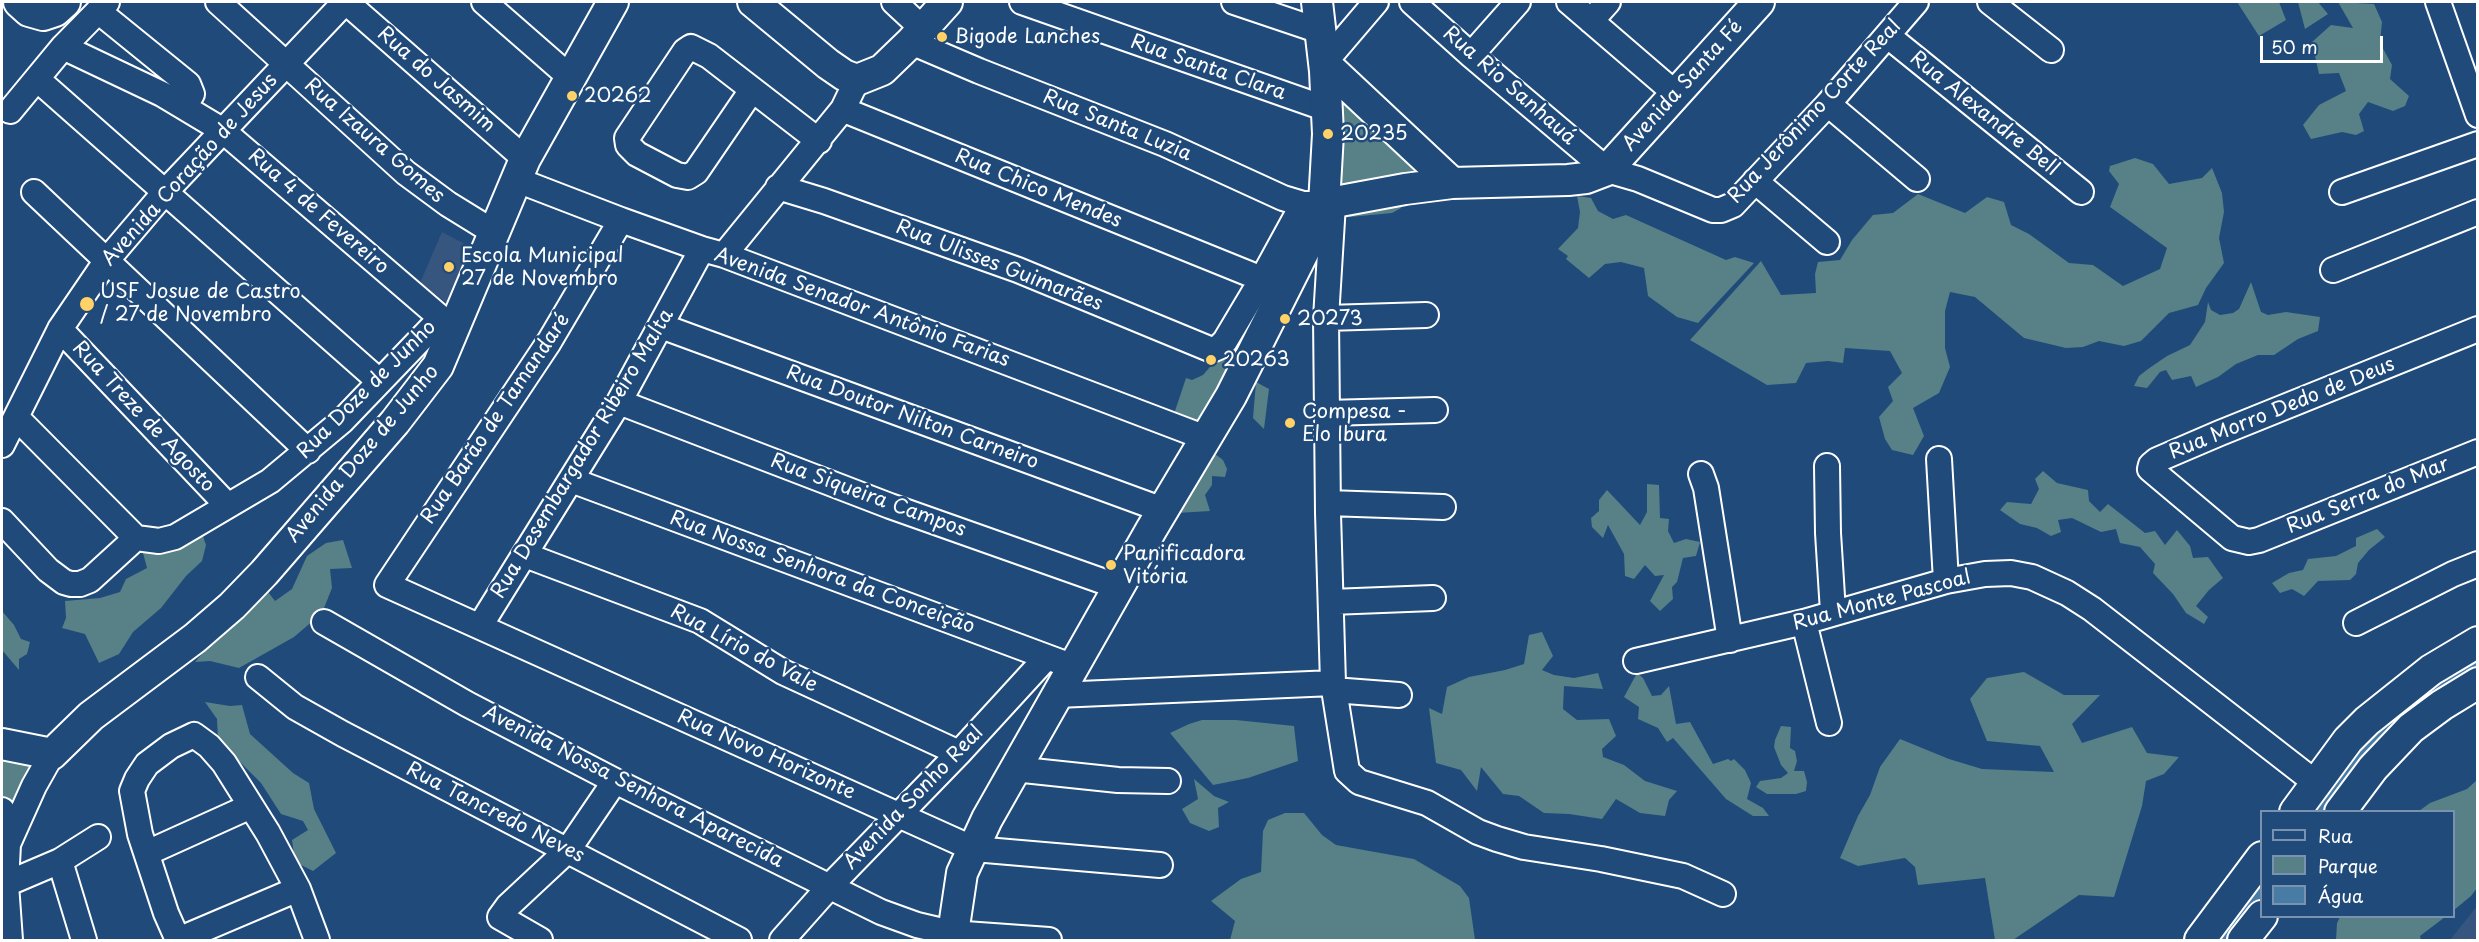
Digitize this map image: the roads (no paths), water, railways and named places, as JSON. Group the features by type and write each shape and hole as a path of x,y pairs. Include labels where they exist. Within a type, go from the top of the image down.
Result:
{"main road":[{"path":"20,2 29,11 38,14 60,6"},
{"name":"Avenida Doze de Junho","path":"52,754 91,716 195,638 232,606 264,573 431,377 448,322 495,233 521,170 612,2"},
{"path":"753,2 828,64 844,75 858,80 882,70 947,2"},
{"path":"951,937 962,873 1014,769 1057,695 1060,662 1119,587 1231,396 1298,266 1320,204 1327,161 1327,109 1317,2"},
{"name":"Avenida Santa Fé","path":"1607,170 1759,2"},
{"path":"1324,63 1452,183"},
{"path":"1320,204 1387,191 1452,183 1586,178 1607,170"},
{"path":"2296,810 2348,740 2367,721 2431,670 2478,642"},
{"path":"2342,810 2373,768 2411,729 2442,705 2478,683"},
{"path":"2,744 52,754"},
{"path":"2200,940 2260,860"},
{"path":"2243,940 2260,918"}],"street":[{"name":"Rua Izaura Gomes","path":"218,2 406,173 448,204 495,233"},
{"name":"Avenida Coração de Jesus","path":"2,445 60,329 107,260 222,130 346,2"},
{"name":"Rua do Jasmim","path":"346,2 521,170"},
{"path":"484,2 571,78"},
{"name":"Rua Santa Luzia","path":"894,2 917,35 979,71 1165,144 1267,190 1320,204"},
{"name":"Rua Santa Clara","path":"1022,2 1327,109"},
{"path":"1234,2 1320,31"},
{"path":"1324,63 1376,2"},
{"name":"Rua Rio Sanhauá","path":"1412,2 1607,170"},
{"path":"1471,55 1518,2"},
{"path":"1569,2 1676,94"},
{"path":"1591,21 1608,2"},
{"name":"Rua Jerônimo Corte Real","path":"1607,170 1638,179 1713,210 1721,210 1733,205 1828,104 1916,2"},
{"path":"1990,2 2051,50"},
{"path":"2438,2 2478,116"},
{"path":"10,111 63,47 102,6 188,84 192,94 185,106"},
{"name":"Rua Alexandre Bell","path":"1888,36 2082,192"},
{"name":"Rua 4 de Fevereiro","path":"63,47 185,106 222,130 448,322"},
{"path":"752,90 692,175 686,178 637,154 630,148 627,138 685,51 690,47 697,49 752,90 819,141"},
{"path":"37,79 379,381"},
{"path":"843,109 858,80"},
{"path":"1828,104 1917,179"},
{"name":"Rua Desembargador Ribeiro Malta","path":"480,626 619,402 661,326 713,252 778,187 819,141 843,109"},
{"name":"Rua Chico Mendes","path":"843,109 872,123 1262,279"},
{"path":"2342,192 2478,144"},
{"name":"Avenida Senador Antônio Farias","path":"521,170 621,220 713,252 1206,438"},
{"path":"1755,181 1827,242"},
{"name":"Rua Ulisses Guimarães","path":"778,187 824,201 1018,270 1212,350 1225,341 1262,279"},
{"path":"34,192 308,451"},
{"path":"1262,279 1320,204"},
{"path":"1320,204 1326,318 1333,687 1344,764 1351,777 1359,782 1427,803 1478,832 1497,839 1524,847 1601,859 1673,874 1697,881 1723,894"},
{"path":"2333,270 2478,212"},
{"name":"Rua Barão de Tamandaré","path":"387,585 549,342 621,220"},
{"path":"1326,318 1426,315"},
{"name":"Rua Doze de Junho","path":"136,538 150,542 167,540 270,481 342,421 379,381 448,322"},
{"name":"Rua Doutor Nilton Carneiro","path":"661,326 1163,510"},
{"name":"Rua Treze de Agosto","path":"60,329 227,505"},
{"name":"Rua Morro Dedo de Deus","path":"2259,540 2239,542 2232,538 2150,469 2151,465 2157,460 2220,433 2478,329"},
{"name":"Rua Siqueira Campos","path":"619,402 890,506 1119,587"},
{"path":"1327,413 1435,410"},
{"path":"2,521 48,570 64,582 71,584 81,584 90,580 136,538 17,418"},
{"name":"Rua Serra do Mar","path":"2259,540 2478,452"},
{"path":"1939,459 1946,581"},
{"path":"1827,465 1833,612"},
{"path":"1701,474 1706,488 1730,640"},
{"name":"Rua Nossa Senhora da Conceição","path":"571,480 1060,662"},
{"path":"1329,503 1443,507"},
{"name":"Rua Lírio do Vale","path":"525,555 700,621 783,672 959,753"},
{"path":"2356,623 2453,574 2478,564"},
{"name":"Rua Monte Pascoal","path":"1636,661 1804,622 1946,581 1985,574 2012,573 2032,577 2067,592 2092,609 2316,783"},
{"name":"Rua Novo Horizonte","path":"387,585 974,849 1160,865"},
{"path":"1331,602 1433,598"},
{"name":"Avenida Nossa Senhora Aparecida","path":"324,622 467,704 615,781 881,912 951,937 1049,940"},
{"path":"1804,622 1829,723"},
{"name":"Avenida Sonho Real","path":"782,940 898,814 959,753 1060,662"},
{"name":"Rua Tancredo Neves","path":"258,677 316,720 739,940"},
{"path":"1057,695 1333,687 1399,695"},
{"path":"298,889 178,940 166,913 137,821 132,791 147,764 171,746 194,735 209,746 220,758 283,859 298,889 312,939"},
{"path":"8,844 34,786 52,754"},
{"path":"1014,769 1118,780 1168,781"},
{"path":"540,940 500,917 508,906 568,850 615,781"},
{"path":"147,853 251,806"},
{"path":"2,810 8,844 6,884 10,940"},
{"path":"6,884 60,861 98,837"},
{"path":"60,861 84,940"}],"water":[{"path":"2477,650 2477,669 2329,810 2306,810 2359,742"},
{"path":"2260,867 2260,902 2233,940 2208,940"}],"place":[{"name":"Bigode Lanches","path":"942,37"},
{"name":"20262","path":"572,96"},
{"name":"20235","path":"1328,134"},
{"name":"Escola Municipal 27 de Novembro","path":"449,267"},
{"name":"USF Josue de Castro / 27 de Novembro","path":"87,304"},
{"name":"20273","path":"1285,319"},
{"name":"20263","path":"1211,360"},
{"name":"Compesa - Elo Ibura","path":"1290,423"},
{"name":"Panificadora Vitória","path":"1111,565"}]}
